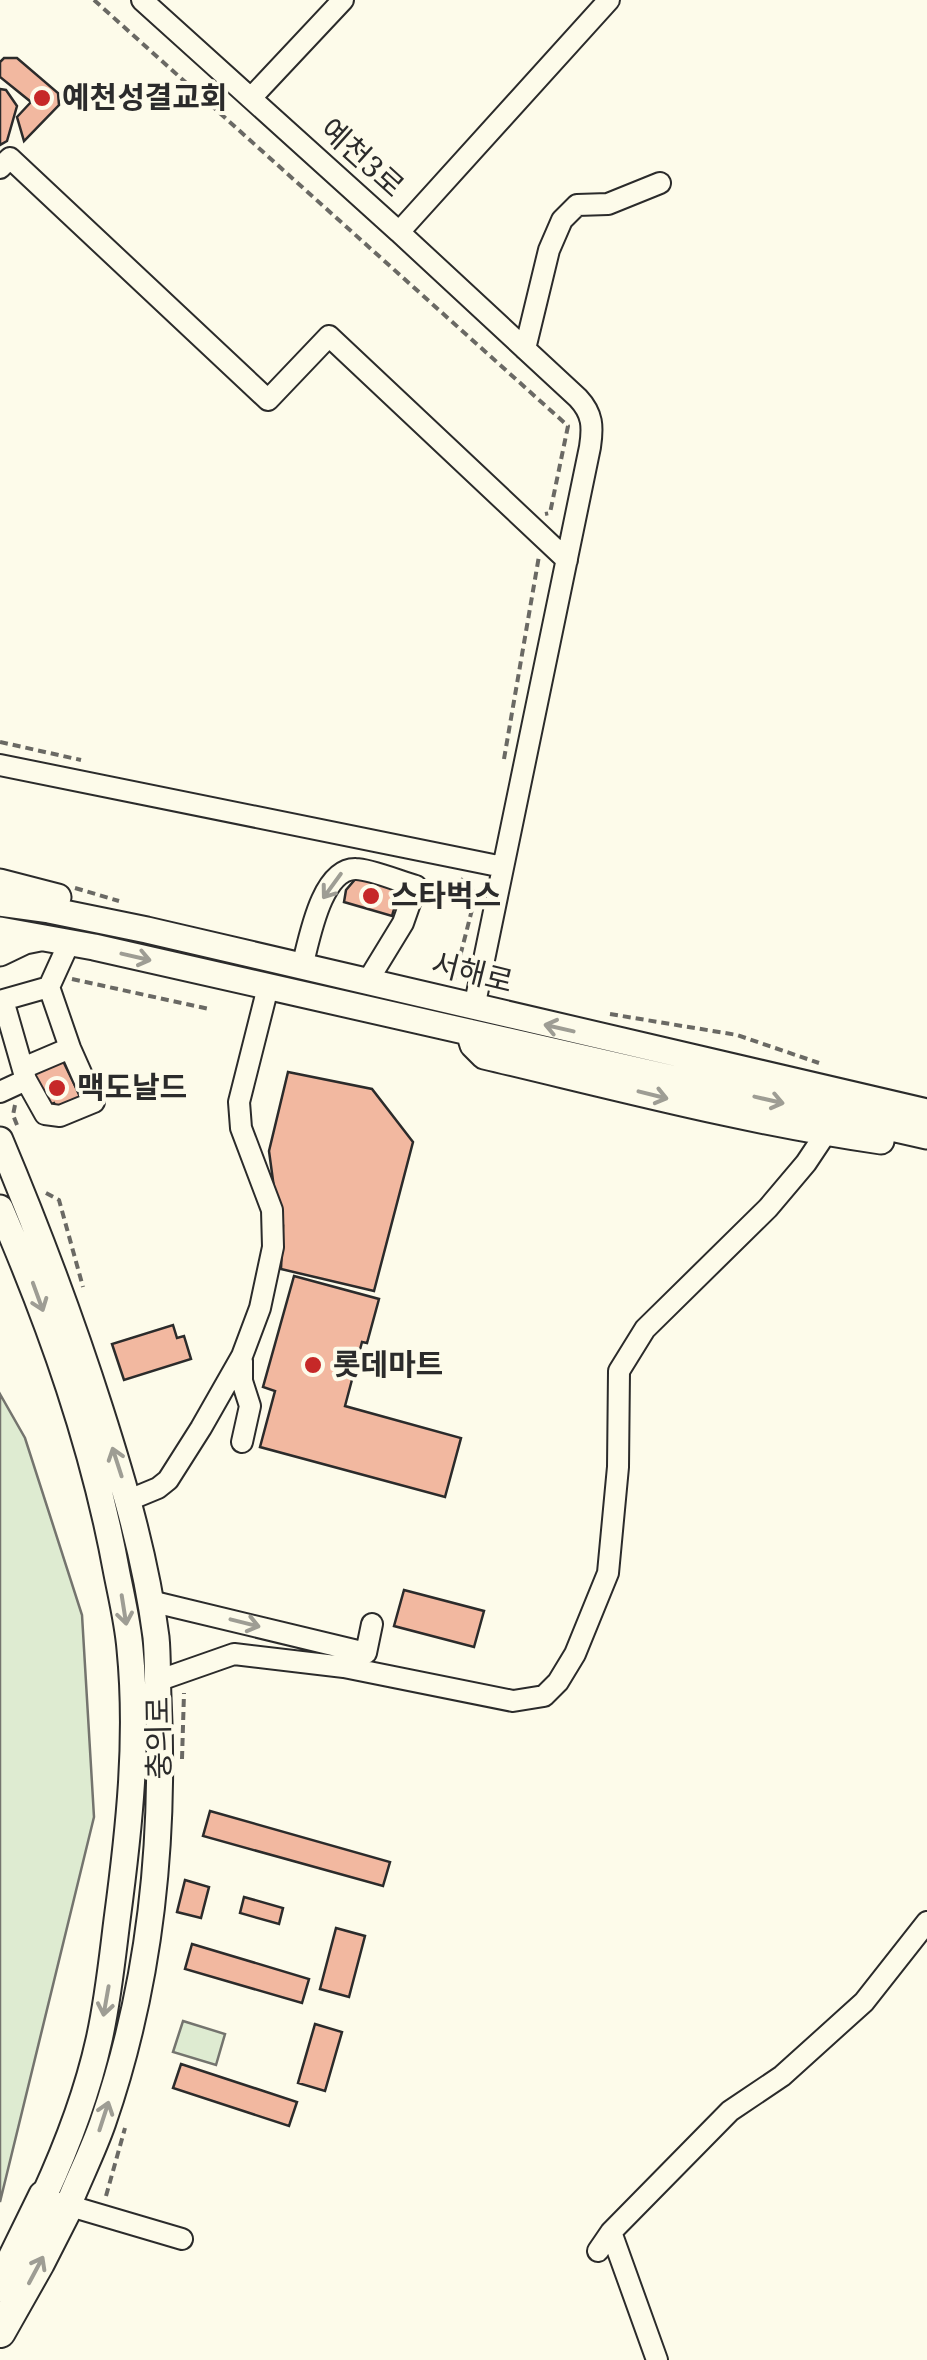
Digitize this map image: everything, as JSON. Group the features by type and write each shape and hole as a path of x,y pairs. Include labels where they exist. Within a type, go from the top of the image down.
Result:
{"highway":[{"name":"충의로","path":"0,2286 20,2249 56,2201"},
{"name":"충의로","path":"0,2332 40,2263 56,2201"}],"main road":[{"path":"0,882 145,920 147,930"},
{"name":"서해로","path":"0,903 147,930 367,982 471,1020 927,1136"},
{"path":"0,953 40,938 32,922 38,914 49,910"},
{"name":"서해로","path":"0,930 268,987 471,1020 927,1112"},
{"path":"471,1020 474,1045 484,1056 718,1112 927,1148"},
{"name":"충의로","path":"0,1140 90,1376 129,1500 156,1640 160,1760 156,1869 147,1937 129,2033 103,2124 56,2201"},
{"name":"충의로","path":"0,1208 30,1277 91,1454 110,1532 130,1649 133,1763 126,1866 98,2043 74,2121 56,2201"},
{"path":"126,1866 138,1874 156,1869"}],"street":[{"name":"예천3로","path":"142,0 399,232 609,0"},
{"path":"251,98 343,0"},
{"path":"0,168 10,158 268,400 328,336 567,560"},
{"path":"525,349 550,250 562,220 577,205 608,204 660,184"},
{"path":"399,232 584,405 593,424 471,1020"},
{"path":"0,765 503,866"},
{"path":"302,966 325,891 342,872 355,869 416,886 403,924 367,982"},
{"path":"52,981 3,1000 25,1074 41,1109 49,1116 60,1116 94,1102 70,1048 52,981 69,943"},
{"path":"129,1500 168,1480 242,1356 260,1308 273,1247 272,1210 241,1128 239,1102 268,987"},
{"path":"0,1092 70,1048"},
{"path":"158,1681 234,1654 344,1667 513,1701 544,1696 558,1682 574,1654 608,1573 618,1467 619,1371 645,1329 768,1208 826,1133"},
{"path":"242,1356 242,1381 250,1406 242,1442"},
{"path":"150,1601 366,1653 372,1624"},
{"path":"598,2251 610,2232 730,2111 782,2076 864,2002 927,1922"},
{"path":"56,2201 182,2239"},
{"path":"610,2232 657,2360"}],"path":[{"path":"94,0 568,426 550,513 538,514 528,546 539,556 504,763"},
{"path":"452,987 476,894 462,882 468,860"},
{"path":"52,981 210,1009"}],"green space":[{"path":"0,1394 25,1438 82,1615 94,1817 0,2202"},
{"path":"183,2021 225,2034 216,2065 173,2052"}],"building":[{"name":"예천성결교회","path":"17,58 58,93 59,105 24,141 17,117 31,102 0,77 0,62"},
{"path":"0,89 6,90 17,106 7,141 0,145"},
{"name":"스타벅스","path":"358,876 400,888 392,916 344,902 346,890"},
{"name":"맥도날드","path":"62,1059 83,1102 59,1113 54,1103 46,1106 31,1074"},
{"path":"288,1072 372,1089 413,1142 374,1291 281,1269 283,1225 269,1151"},
{"name":"롯데마트","path":"294,1276 379,1299 367,1343 362,1342 345,1406 461,1438 445,1497 260,1447 275,1391 263,1387"},
{"path":"173,1325 177,1338 184,1336 191,1359 124,1380 112,1344"},
{"path":"404,1590 484,1611 474,1647 394,1626"},
{"path":"210,1811 390,1862 383,1886 203,1836"},
{"path":"185,1880 209,1887 201,1918 177,1912"},
{"path":"244,1897 283,1908 279,1924 240,1913"},
{"path":"336,1928 365,1936 349,1997 320,1989"},
{"path":"192,1944 309,1979 302,2003 185,1969"},
{"path":"315,2024 342,2032 325,2091 298,2083"},
{"path":"181,2064 297,2102 289,2126 173,2088"}],"place":[{"name":"예천성결교회","path":"42,98"},
{"name":"스타벅스","path":"371,896"},
{"name":"맥도날드","path":"57,1088"},
{"name":"롯데마트","path":"313,1365"}]}
